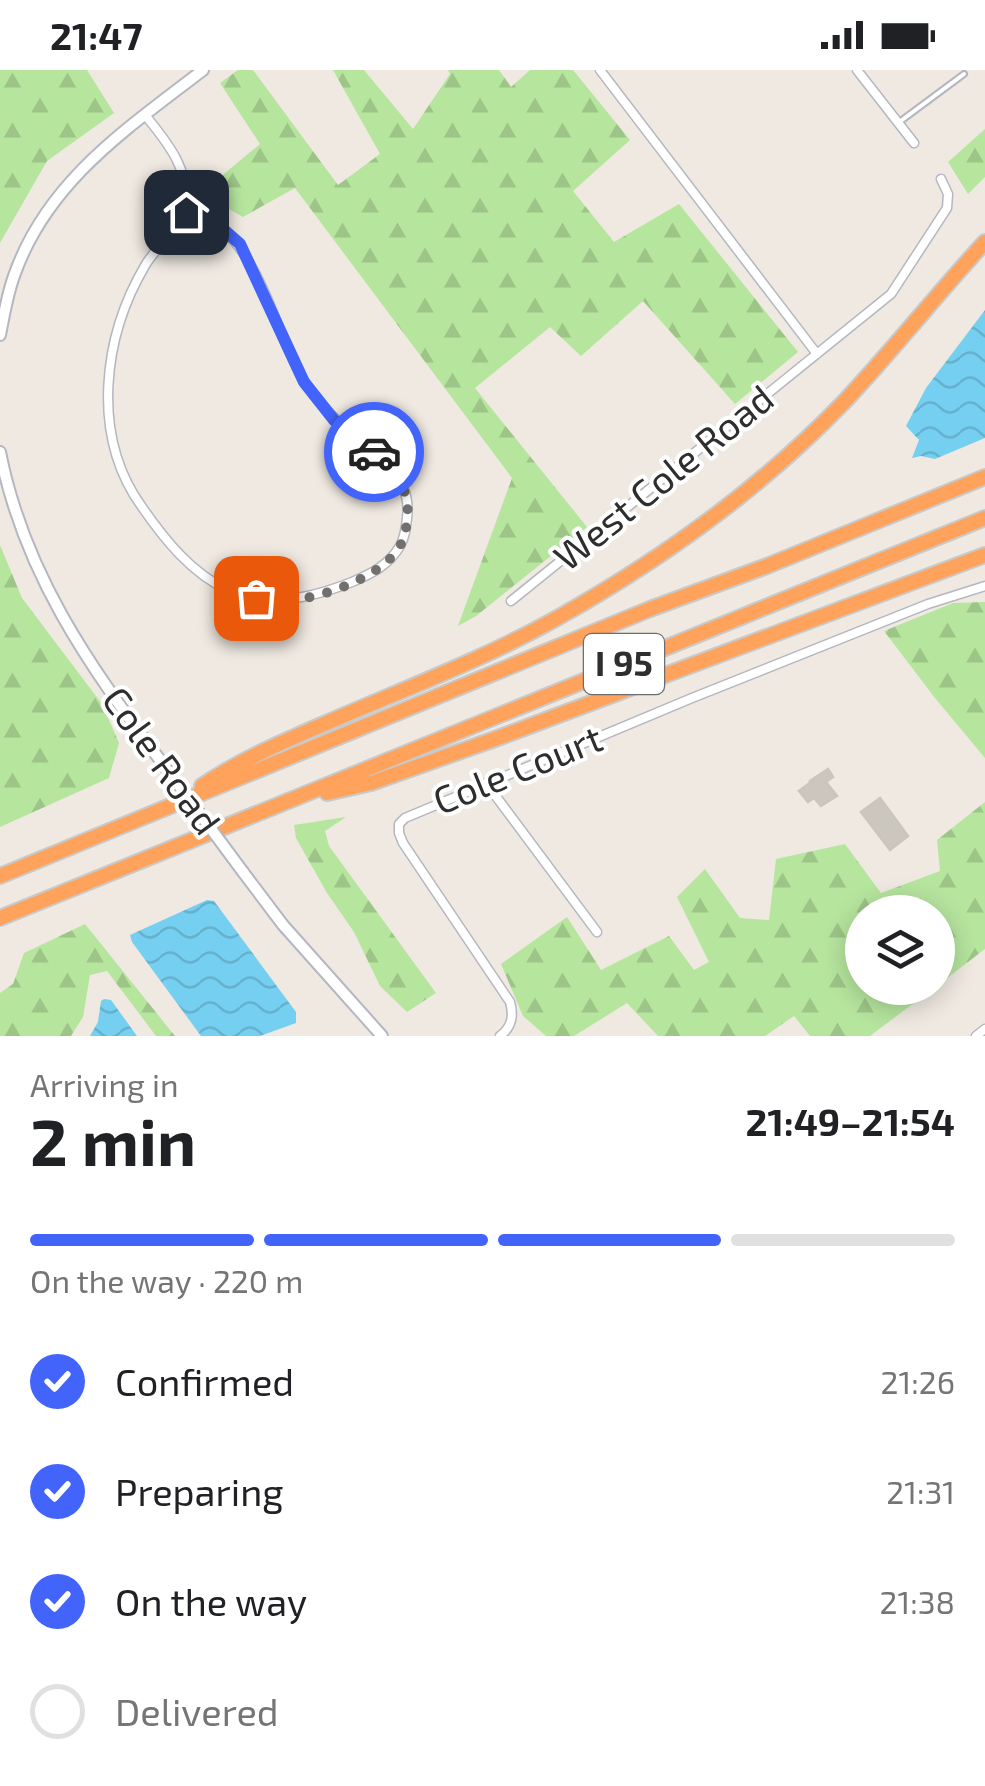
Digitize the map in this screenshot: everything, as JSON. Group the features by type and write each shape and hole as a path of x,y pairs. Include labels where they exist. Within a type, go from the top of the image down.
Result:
{"highway":[{"path":"176,804 219,774 284,742 490,653 558,618 681,540 790,453 843,402 984,243"},
{"name":"I 95","path":"0,876 650,609 985,477"},
{"name":"I 95","path":"0,918 980,521"},
{"path":"278,805 370,782 495,739 985,555"}],"street":[{"path":"0,336 16,271 56,198 102,148 204,70"},
{"path":"600,70 816,354"},
{"path":"857,70 914,143"},
{"path":"145,114 179,161 186,212 144,267 114,343 109,413 130,490 168,541 200,574 227,590 256,598 290,600 364,577 390,559 405,535 408,502 400,482 390,466 334,420 304,382 240,244 215,222 186,212"},
{"name":"West Cole Road","path":"511,600 891,294 947,208 948,194 941,178"},
{"name":"Cole Road","path":"0,452 3,481 27,545 66,626 106,687 282,925 382,1036"},
{"name":"Cole Court","path":"500,1036 511,1022 510,1002 403,843 399,824 414,812 899,616 985,586"},
{"path":"486,783 597,932"},
{"path":"976,1036 985,1029"}],"lane":[{"path":"898,123 964,74"}],"green space":[{"path":"0,70 87,70 114,113 47,161 0,243"},
{"path":"238,70 253,70 338,185 380,154 333,70 364,70 413,129 450,74 448,70 499,70 511,87 530,70 573,70 630,140 573,191 614,242 679,204 798,352 735,404 643,301 581,356 550,327 475,388 587,527 476,616 458,626 512,478 295,188 243,217 201,193 260,144 220,83"},
{"path":"985,129 985,177 968,194 948,162"},
{"path":"0,545 22,598 102,704 119,743 109,778 0,827"},
{"path":"985,602 985,758 884,631 953,603"},
{"path":"985,802 985,949 955,972 955,895 845,895 845,1005 911,1005 870,1036 810,1036 794,1016 765,1036 658,1036 627,1003 574,1036 546,1036 523,1016 501,964 567,917 601,970 669,936 694,970 709,962 677,897 705,869 740,918 769,920 776,859 845,844 881,893 940,871 937,840"},
{"path":"346,817 325,831 329,846 436,993 407,1012 380,986 354,932 296,838 294,825"},
{"path":"85,924 175,1036 156,1036 107,971 90,975 83,1017 71,1036 0,1036 0,993 13,984 24,953"}],"water":[{"path":"985,310 985,438 935,459 912,458 919,440 906,426 926,388"},
{"path":"207,900 214,901 296,1012 296,1023 260,1036 201,1036 132,942 130,935"},
{"path":"104,999 111,1000 137,1036 90,1036"}],"building":[{"path":"828,769 833,777 826,782 837,796 821,806 814,798 808,802 799,791"},
{"path":"880,798 908,836 890,850 861,812"}],"way so far":[{"path":"256,598 290,600 331,590 377,570 398,550 405,535 408,502 396,474 374,452"}],"route":[{"path":"186,212 215,222 240,244 304,382 334,420 374,452"}]}
